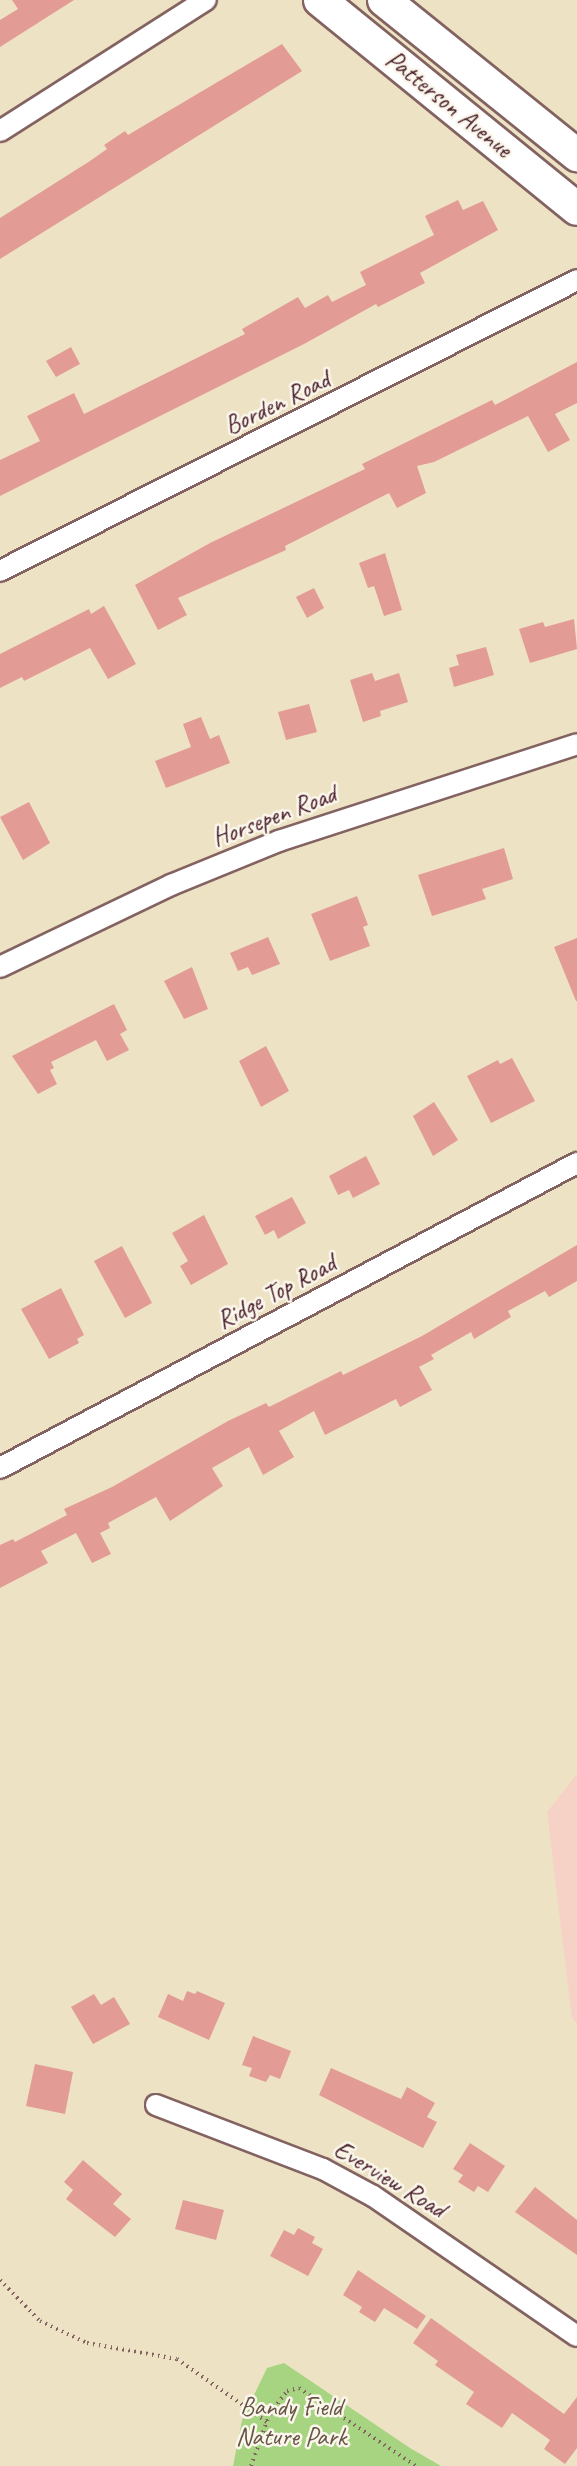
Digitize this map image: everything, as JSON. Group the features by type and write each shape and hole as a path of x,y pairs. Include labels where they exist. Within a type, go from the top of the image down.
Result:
{"main road":[{"name":"Patterson Avenue","path":"320,0 577,209"},
{"name":"Patterson Avenue","path":"384,0 577,156"}],"street":[{"path":"0,131 206,0"},
{"name":"Borden Road","path":"0,571 577,280"},
{"name":"Horsepen Road","path":"0,967 171,885 279,840 577,744"},
{"name":"Ridge Top Road","path":"0,1468 577,1163"},
{"name":"Everview Road","path":"156,2105 323,2169 373,2196 577,2336"}],"path":[{"path":"0,2280 40,2321 87,2343 177,2359 267,2422"},
{"path":"251,2466 267,2422 287,2391 299,2388 416,2466"}],"shaded area":[{"path":"577,1774 577,2023 572,2019 547,1812"}],"green space":[{"name":"Bandy Field Nature Park","path":"284,2363 410,2448 441,2466 233,2466 242,2420 267,2368"}],"building":[{"path":"12,0 74,0 0,47 0,20 18,9"},
{"path":"282,44 302,71 0,259 0,218 90,161 107,149 104,145 125,131 128,135"},
{"path":"458,200 463,210 483,201 498,230 420,273 425,283 378,307 376,304 304,344 0,496 0,460 40,441 27,416 74,393 84,414 245,334 242,329 298,297 305,308 328,295 332,302 366,285 360,272 434,235 425,216"},
{"path":"71,347 80,364 56,377 46,361"},
{"path":"577,362 577,403 555,414 570,440 548,452 528,416 434,462 417,466 426,493 397,508 389,493 285,546 286,550 178,598 187,615 158,630 135,585 210,543 365,469 362,464 492,400 495,405"},
{"path":"385,553 402,610 384,616 374,586 368,588 359,563"},
{"path":"314,588 324,608 307,618 296,597"},
{"path":"104,606 136,664 108,679 90,648 24,681 22,677 0,688 0,654 89,609 91,614"},
{"path":"574,619 577,649 530,663 519,629 543,622 545,627"},
{"path":"486,647 494,675 454,687 449,668 459,665 456,655"},
{"path":"372,673 375,681 399,673 408,702 380,711 381,716 363,722 350,680"},
{"path":"309,704 317,732 286,740 278,712"},
{"path":"201,717 210,739 219,735 230,763 166,788 155,761 191,747 183,724"},
{"path":"29,802 50,843 23,860 0,817"},
{"path":"504,848 513,879 482,889 486,899 432,916 418,875"},
{"path":"357,896 368,925 363,927 370,946 330,961 311,914"},
{"path":"268,937 280,964 252,975 248,967 238,971 230,953"},
{"path":"577,938 577,1001 576,1001 554,947"},
{"path":"192,967 208,1009 184,1019 164,981"},
{"path":"114,1004 127,1030 120,1034 129,1050 107,1061 96,1040 51,1062 54,1068 50,1070 57,1084 38,1094 12,1056"},
{"path":"266,1046 289,1091 261,1107 239,1061"},
{"path":"512,1058 535,1101 491,1123 467,1076 498,1060 500,1064"},
{"path":"434,1102 458,1140 433,1156 413,1116"},
{"path":"366,1156 380,1184 353,1198 349,1190 338,1195 329,1176"},
{"path":"292,1197 306,1223 278,1239 274,1230 265,1235 255,1216"},
{"path":"204,1215 228,1264 191,1285 180,1266 188,1261 172,1233"},
{"path":"577,1245 577,1281 549,1297 545,1291 508,1311 511,1317 474,1339 471,1332 431,1355 434,1359 419,1367 432,1390 400,1407 396,1399 325,1435 314,1411 279,1431 294,1457 263,1475 249,1447 212,1468 223,1486 170,1521 156,1497 108,1523 110,1528 100,1533 111,1554 92,1563 76,1533 41,1551 48,1563 0,1588 0,1545 13,1539 15,1542 67,1515 64,1509 112,1487 228,1421 266,1403 269,1407 341,1371 343,1375 422,1336"},
{"path":"122,1246 152,1303 125,1318 94,1261"},
{"path":"61,1288 84,1335 77,1339 79,1343 49,1359 21,1309"},
{"path":"187,1991 195,1994 197,1991 225,2003 209,2040 158,2017 168,1994 183,2001"},
{"path":"94,1994 101,2005 114,1997 130,2024 93,2044 71,2007"},
{"path":"253,2036 291,2051 280,2079 270,2075 266,2082 249,2076 252,2068 242,2065"},
{"path":"35,2064 73,2072 65,2114 26,2106"},
{"path":"331,2068 401,2099 407,2087 435,2103 427,2117 437,2122 423,2148 319,2095"},
{"path":"470,2143 505,2166 488,2192 478,2186 474,2192 458,2182 463,2175 453,2169"},
{"path":"83,2160 122,2194 113,2204 131,2219 115,2237 66,2199 73,2190 64,2182"},
{"path":"535,2187 577,2220 577,2255 515,2212"},
{"path":"183,2200 224,2210 216,2240 175,2229"},
{"path":"298,2228 315,2237 312,2243 323,2249 308,2276 270,2256 284,2230 294,2235"},
{"path":"358,2270 426,2316 417,2329 384,2308 375,2322 359,2312 362,2307 343,2295"},
{"path":"431,2318 564,2414 577,2397 577,2448 565,2464 544,2449 550,2440 512,2413 502,2428 466,2404 474,2392 435,2365 438,2361 413,2343"}]}
